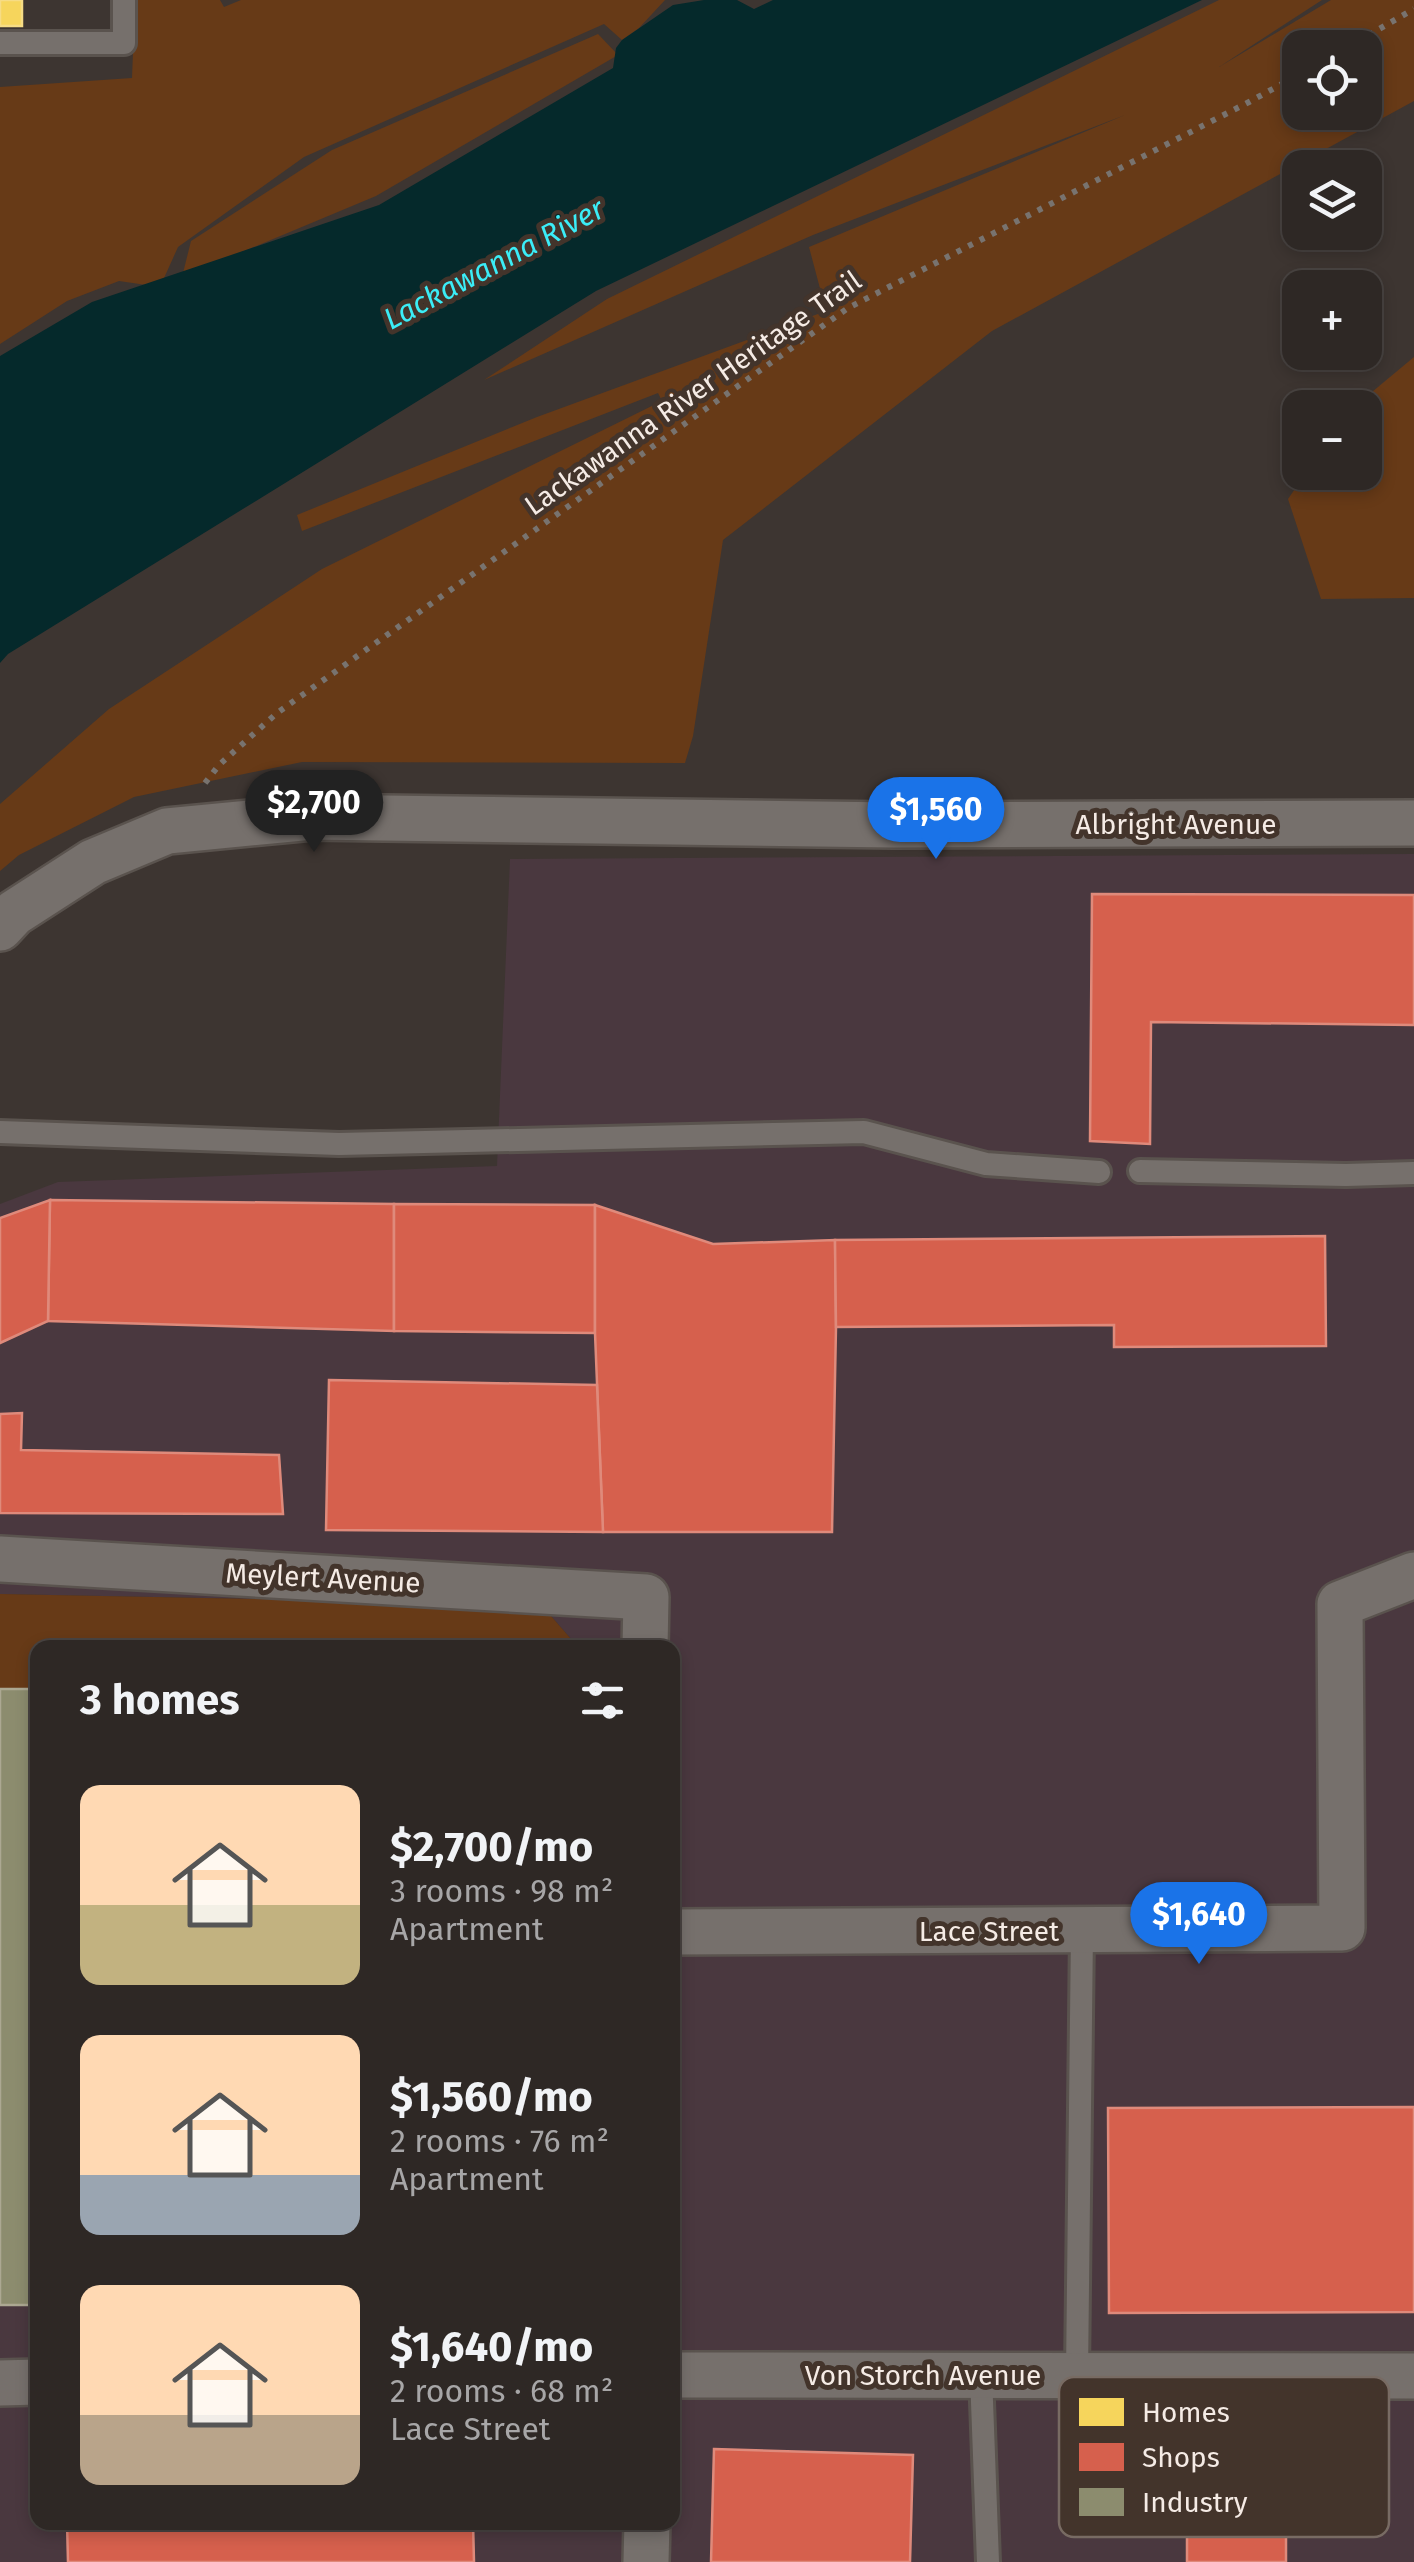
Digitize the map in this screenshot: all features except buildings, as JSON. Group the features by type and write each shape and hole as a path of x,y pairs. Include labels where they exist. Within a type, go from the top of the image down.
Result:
{"street":[{"name":"Albright Avenue","path":"0,928 14,913 92,862 168,831 312,817 894,825 1414,822"},
{"name":"Meylert Avenue","path":"0,1558 646,1598 645,1640"},
{"name":"Lace Street","path":"680,1932 1342,1928 1340,1604 1414,1575"},
{"name":"Von Storch Avenue","path":"680,2375 1414,2376"},
{"path":"0,2382 30,2382"},
{"path":"646,2562 647,2530"}],"lane":[{"path":"0,43 124,43 124,0"},
{"path":"0,1132 340,1144 864,1132 986,1164 1099,1172"},
{"path":"1140,1172 1414,1173"},
{"path":"1077,2375 1082,1930"},
{"path":"982,2375 988,2562"}],"path":[{"path":"1378,30 1414,10"},
{"name":"Lackawanna River Heritage Trail","path":"168,831 219,765 277,713 848,308 1282,84"}],"shaded area":[{"path":"135,0 220,0 224,7 241,0 665,0 622,40 604,24 304,157 178,247 160,287 119,281 67,301 0,344 0,87 132,78"},
{"path":"1219,0 1322,0 1219,67 1331,0 1414,0 1414,101 1382,118 1382,30 1282,30 1282,130 1361,130 1324,150 1282,150 1282,173 992,331 723,540 693,736 685,763 302,762 134,797 19,855 0,871 0,804 109,709 322,569 662,401 658,393 302,531 297,515 537,417 826,311 809,247 1125,115 813,235 484,380 607,299"},
{"path":"598,34 618,55 376,196 182,277 191,241 332,150"},
{"path":"1414,357 1414,598 1321,599 1288,499 1294,490 1382,490 1382,390 1374,390"},
{"path":"1414,854 1414,2562 0,2562 0,1689 30,1689 30,2530 680,2530 680,1640 572,1640 551,1616 511,1604 0,1594 0,1204 58,1182 497,1166 510,859"},
{"path":"0,1594 511,1604 551,1616 572,1640 30,1640 30,1689 0,1689"}],"water":[{"name":"Lackawanna River","path":"737,0 754,9 773,0 1202,0 596,291 8,654 0,663 0,356 92,302 379,205 613,68 616,48 622,40 673,5"}]}
